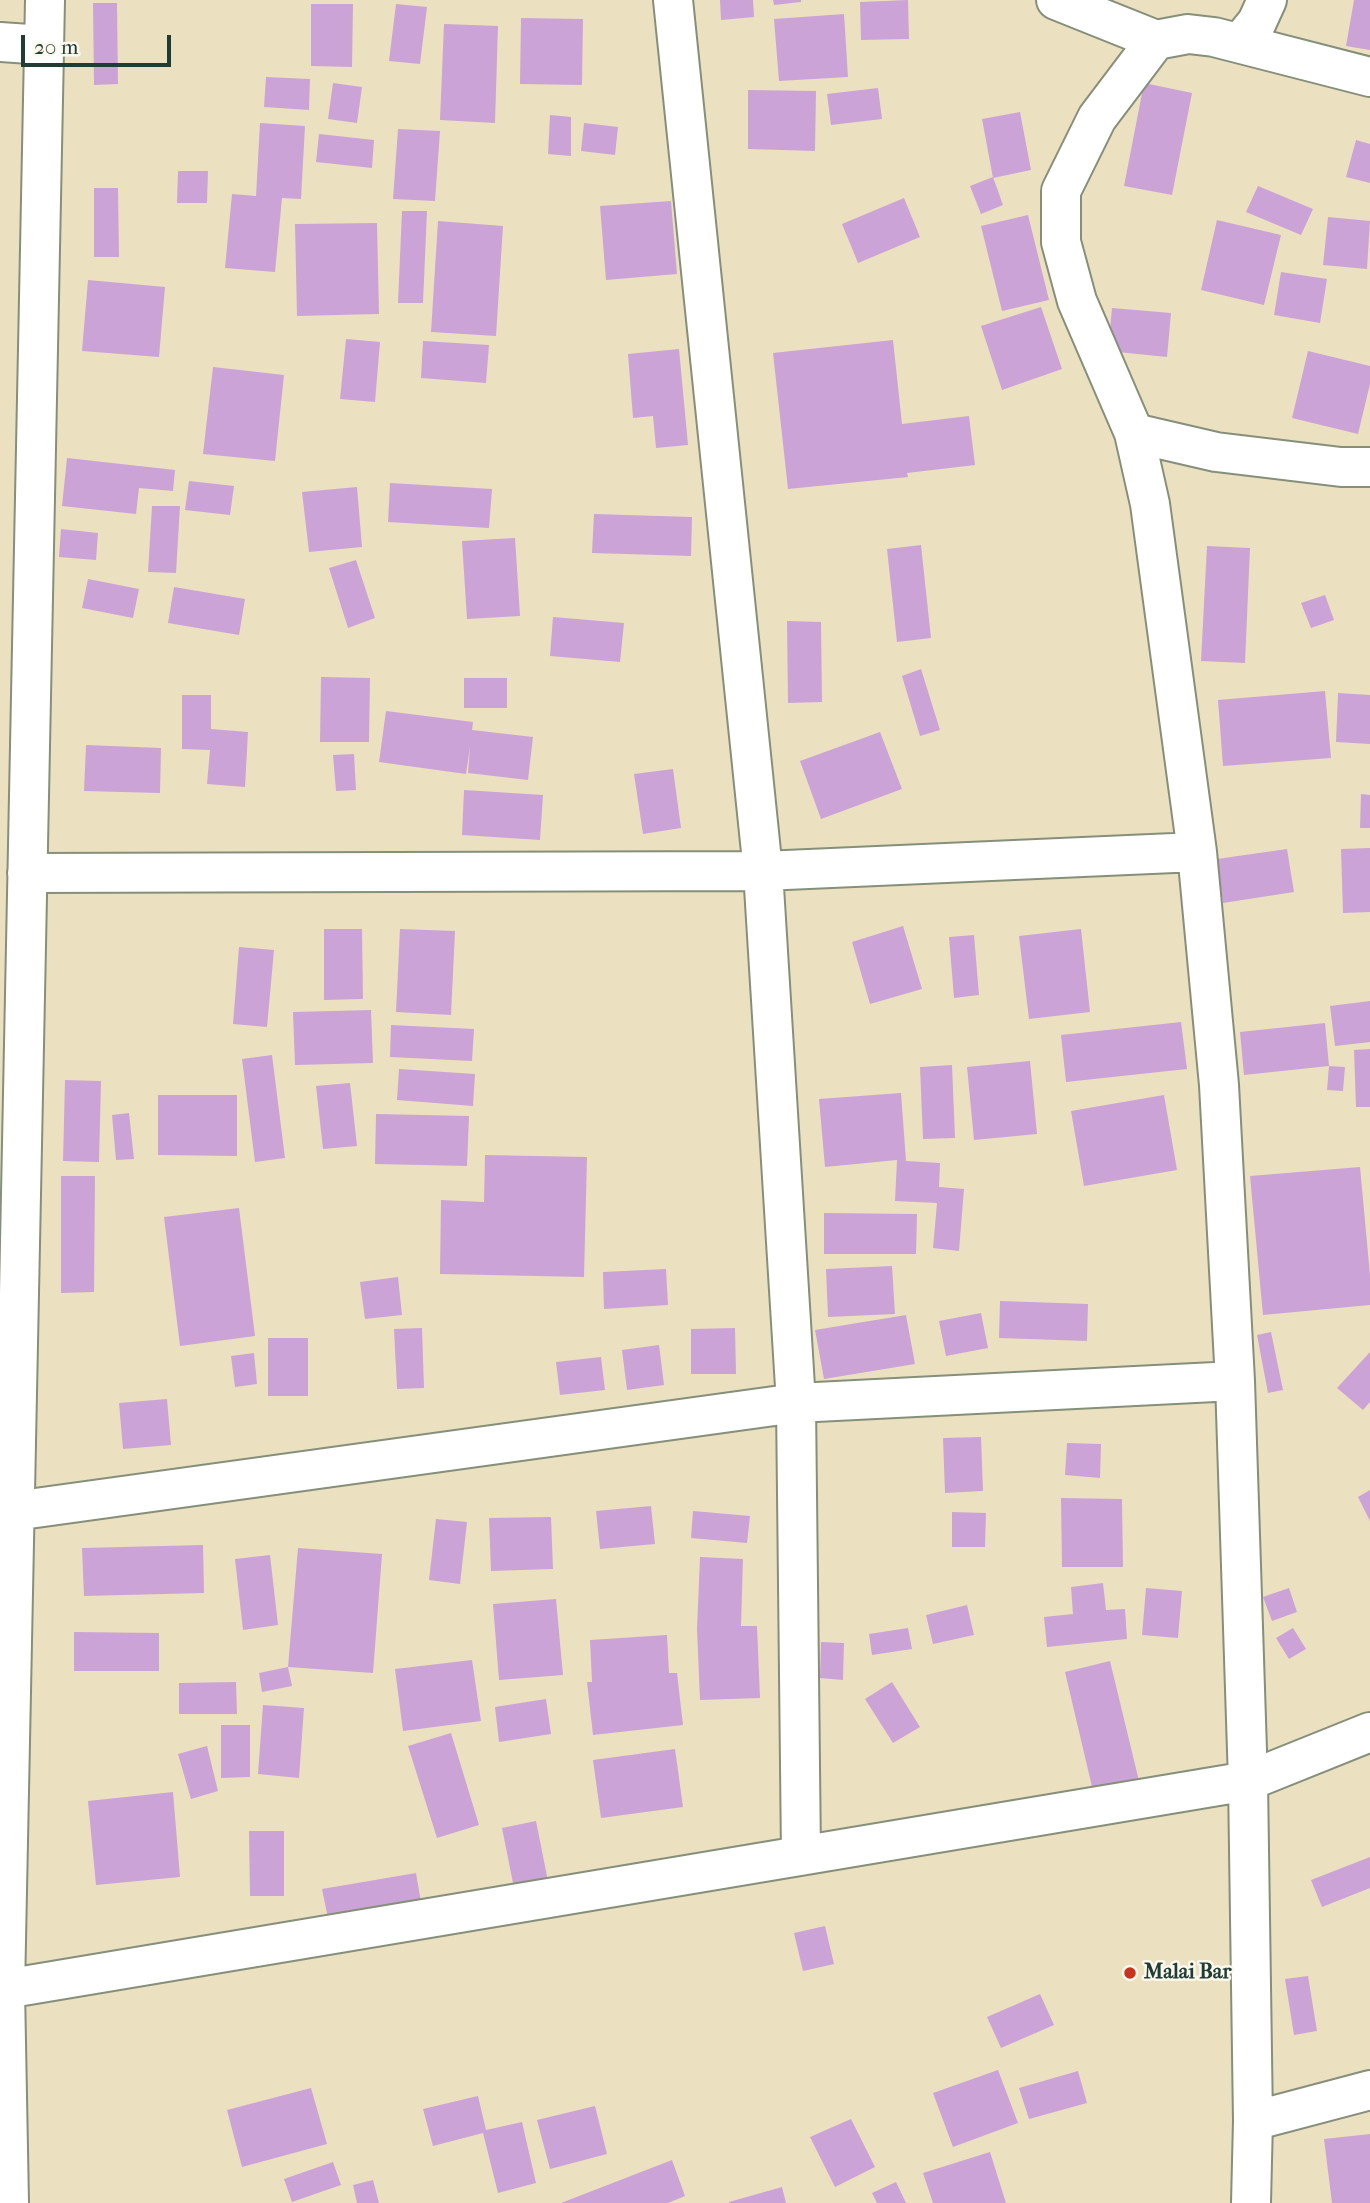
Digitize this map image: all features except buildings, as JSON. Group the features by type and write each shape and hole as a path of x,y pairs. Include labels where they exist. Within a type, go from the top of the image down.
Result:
{"street":[{"path":"9,2203 5,2165 7,1512 27,873 44,0"},
{"path":"673,0 763,871 796,1403 801,1855"},
{"path":"1056,0 1156,40 1188,34 1240,43 1370,78"},
{"path":"1240,43 1257,22 1267,0"},
{"path":"1156,40 1097,118 1061,191 1061,242 1077,301 1134,433 1150,504 1197,852 1219,1086 1235,1381 1248,1781 1254,2121 1251,2203"},
{"path":"0,42 44,45"},
{"path":"1134,433 1216,452 1341,467 1370,467"},
{"path":"27,873 763,871 1197,852"},
{"path":"7,1512 796,1403 1235,1381"},
{"path":"5,1989 1248,1781 1370,1732"},
{"path":"1254,2121 1370,2090"}],"place":[{"name":"Malai Bar","path":"1130,1973"}]}
